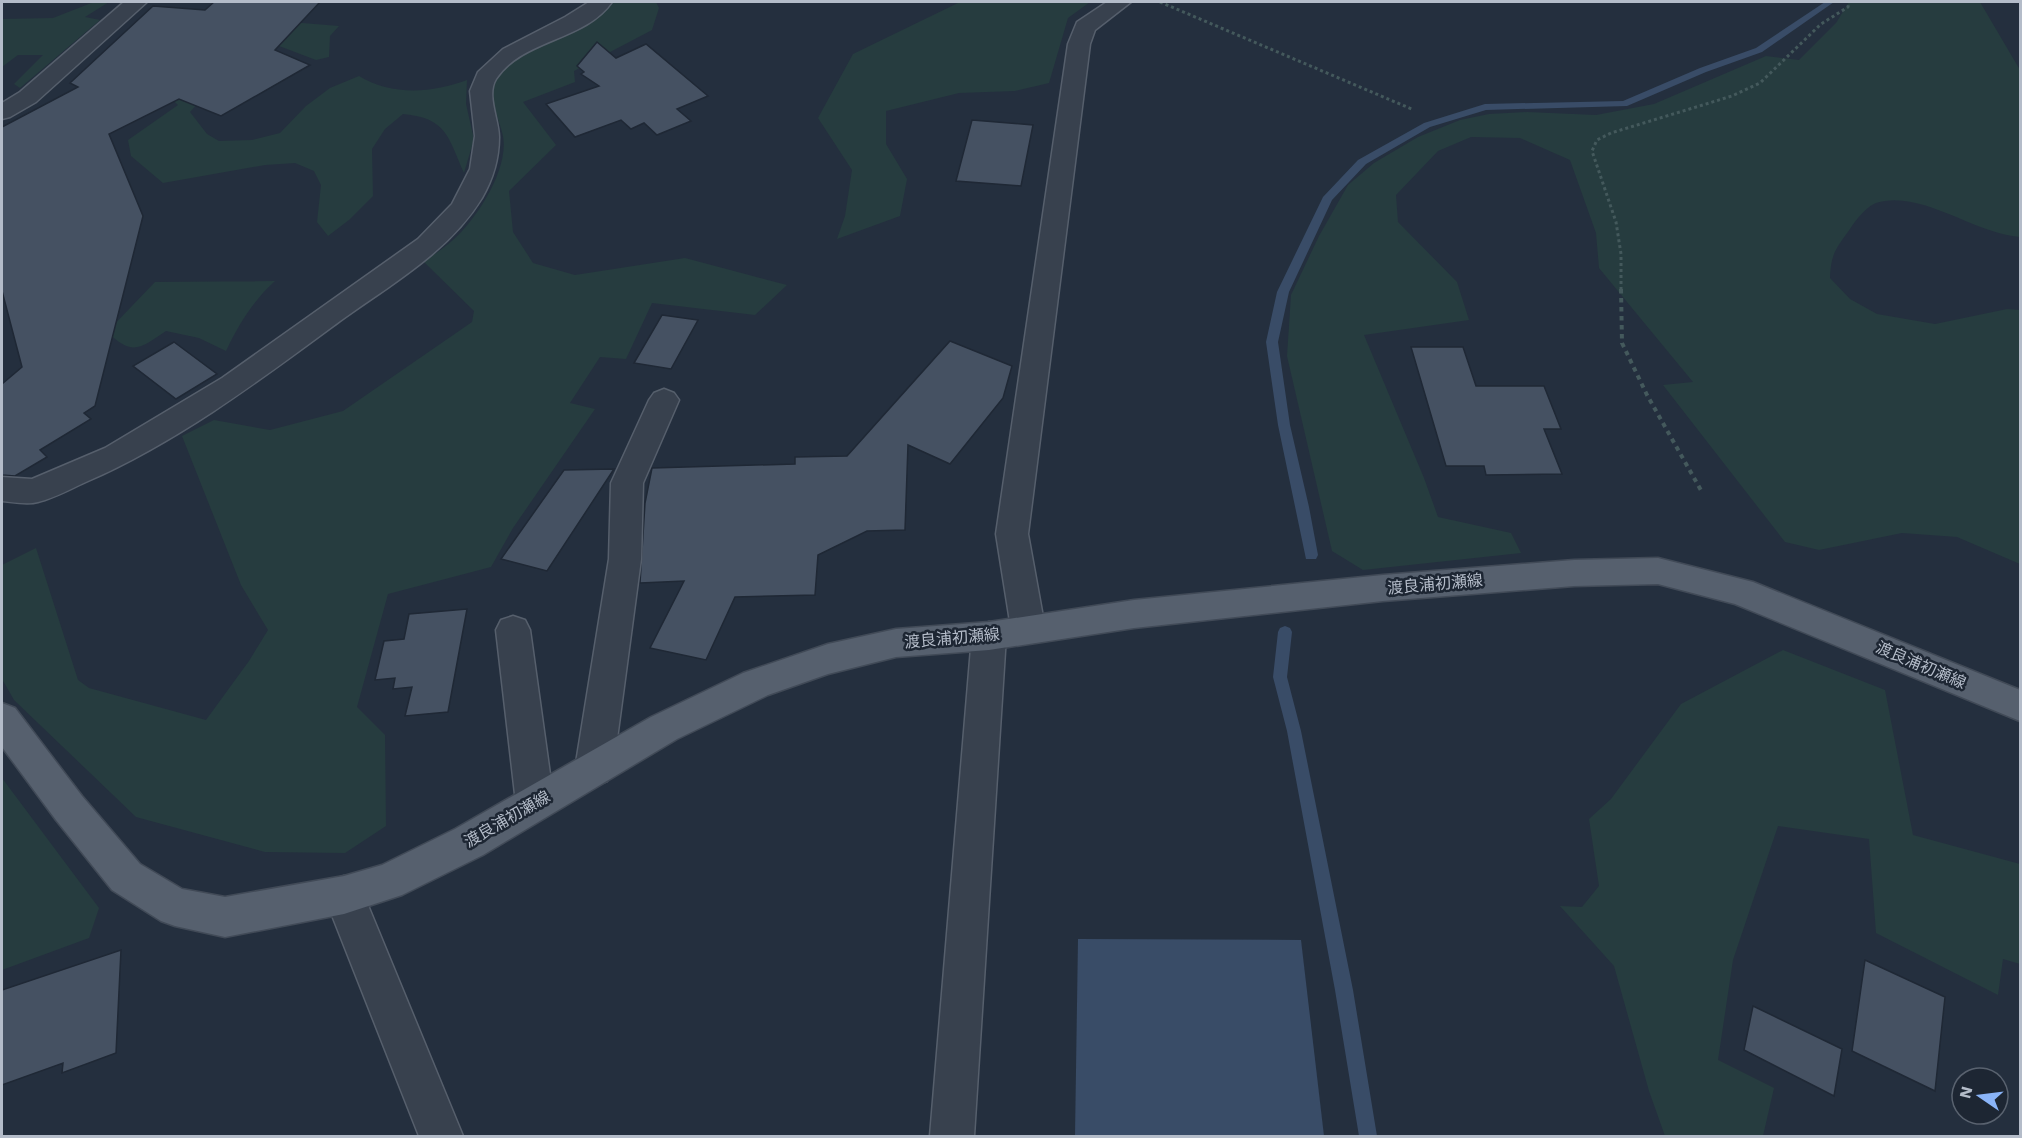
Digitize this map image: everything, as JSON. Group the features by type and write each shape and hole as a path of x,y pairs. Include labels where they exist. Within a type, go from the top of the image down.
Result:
{"main road":[{"name":"渡良浦初瀬線","path":"2,718 69,808 126,877 175,907 225,917 344,895 388,882 469,842 664,728 756,684 828,659 896,643 988,636 1028,628 1134,614 1383,588 1574,573 1658,571 1741,592 2020,706"}],"street":[{"path":"2,112 28,97 136,2"},
{"path":"2,489 35,491 116,456 232,385 427,245 450,224 472,197 484,166 488,137 482,95 484,80 510,55 581,18 601,2"},
{"path":"1028,628 1012,534 1079,44 1085,27 1120,2"},
{"path":"594,769 625,560 627,483 664,400"},
{"path":"513,630 535,803"},
{"path":"952,1137 988,636"},
{"path":"344,895 441,1137"}],"path":[{"path":"1160,2 1414,110"},
{"path":"1702,492 1647,394 1623,343 1622,254 1616,222 1592,151 1597,140 1611,133 1732,96 1760,82 1821,24 1848,7 1849,2"}],"green space":[{"path":"94,2 109,2 85,17 100,20 20,88 14,84 43,55 18,55 2,67 2,19 53,18"},
{"path":"612,2 656,2 659,8 652,30 574,71 575,82 523,102 556,145 509,191 513,232 533,263 575,275 685,258 787,285 755,315 652,303 626,359 600,357 570,403 595,409 513,528 491,567 388,594 357,707 385,735 386,826 345,853 265,852 136,817 14,700 2,679 2,565 36,548 78,680 89,688 206,720 249,661 268,630 241,585 182,436 214,420 270,430 343,411 472,322 474,311 424,262 462,231 482,205 497,175 504,145 493,100 496,80 503,70 528,51 603,12"},
{"path":"960,2 1090,2 1068,18 1049,83 1015,91 959,93 886,111 886,144 907,179 900,216 837,239 845,216 852,170 818,118 853,54"},
{"path":"1849,2 1980,2 2020,70 2020,237 2002,234 1911,202 1893,200 1876,203 1858,218 1838,247 1833,257 1830,278 1850,299 1877,314 1935,324 2007,309 2020,310 2020,564 1957,537 1902,533 1819,550 1785,542 1663,385 1693,382 1599,268 1596,233 1570,160 1520,138 1471,137 1438,151 1396,195 1398,222 1457,282 1469,320 1364,335 1438,517 1511,533 1521,553 1363,570 1332,551 1287,356 1291,295 1319,236 1348,185 1374,163 1418,137 1460,120 1489,114 1527,112 1596,115 1654,104 1766,56 1799,60 1836,23"},
{"path":"278,21 339,26 330,36 329,57 316,60 258,38 190,112 207,134 219,141 252,140 280,133 306,106 330,88 359,76 385,87 412,90 440,88 467,80 466,104 474,139 464,173 449,140 437,125 418,116 403,114 385,129 372,149 373,196 349,220 328,236 317,222 321,185 314,171 295,163 265,165 163,183 131,156 128,140 178,105 152,80"},
{"path":"275,281 247,313 226,351 199,338 166,331 142,346 130,347 107,332 155,282"},
{"path":"1783,650 1885,690 1913,835 2020,864 2020,964 2003,959 1998,995 1876,933 1869,839 1778,826 1733,960 1718,1060 1774,1088 1763,1136 1665,1136 1649,1091 1614,966 1560,906 1582,907 1599,886 1589,819 1611,799 1681,704"},
{"path":"2,778 99,908 89,938 2,970"}],"water":[{"path":"1078,939 1301,940 1324,1136 1075,1136"}],"building":[{"path":"214,2 320,2 275,50 310,65 221,116 179,99 109,134 143,216 95,406 84,413 91,419 40,450 47,457 15,476 2,475 2,384 22,367 2,291 2,127 78,87 70,83 153,6 205,10"},
{"path":"597,42 616,58 646,44 708,96 677,109 691,121 657,135 644,123 631,129 621,120 575,137 546,104 599,86 581,74 584,72 577,66"},
{"path":"972,120 1033,125 1021,186 956,181"},
{"path":"662,315 698,320 671,369 634,363"},
{"path":"950,341 1012,366 1003,398 950,464 908,445 905,530 867,531 818,555 815,595 735,597 706,660 650,648 684,581 640,583 645,503 652,468 795,464 795,457 847,456"},
{"path":"174,342 217,374 176,399 133,366"},
{"path":"1411,347 1463,347 1476,386 1544,386 1561,429 1544,429 1562,474 1486,475 1484,466 1446,466"},
{"path":"614,469 547,571 501,559 564,470"},
{"path":"467,609 448,712 405,716 412,687 393,689 395,678 375,680 384,641 404,639 409,614"},
{"path":"121,950 116,1053 62,1073 63,1063 2,1085 2,990"},
{"path":"1865,960 1945,997 1935,1091 1852,1051"},
{"path":"1753,1006 1842,1049 1834,1096 1744,1050"}],"waterway":[{"path":"1311,555 1303,507 1284,425 1272,342 1283,292 1327,199 1362,162 1427,125 1485,107 1624,104 1703,70 1759,50 1830,2"},
{"path":"1285,632 1280,677 1294,731 1344,990 1368,1136"}]}
